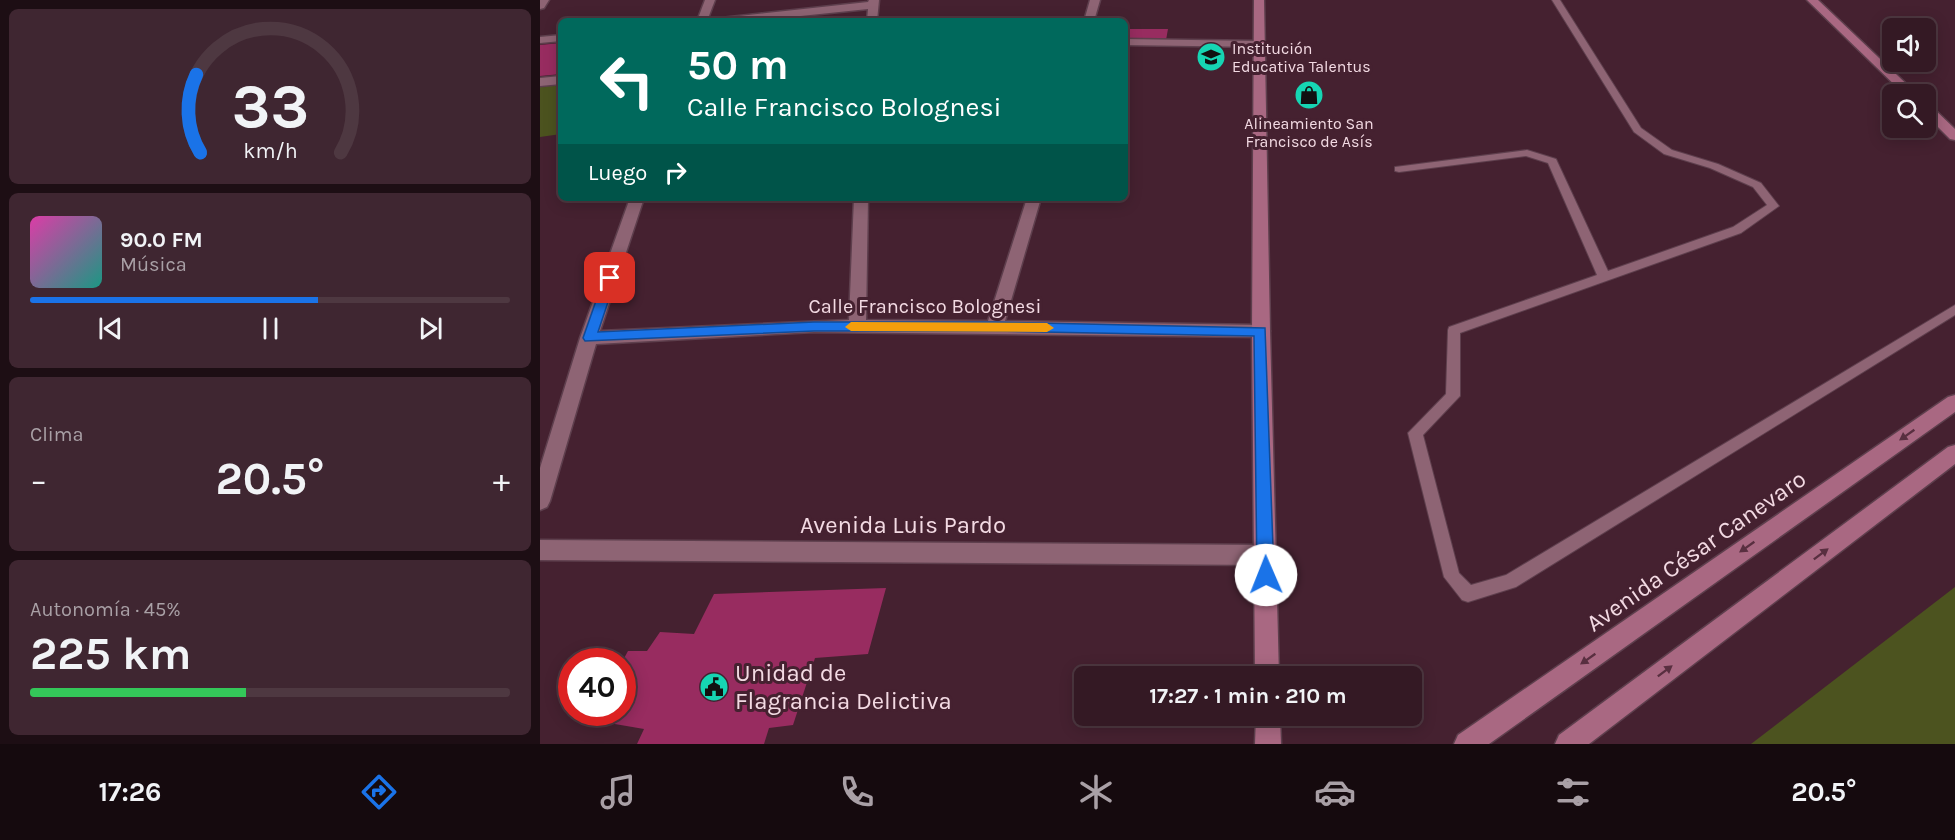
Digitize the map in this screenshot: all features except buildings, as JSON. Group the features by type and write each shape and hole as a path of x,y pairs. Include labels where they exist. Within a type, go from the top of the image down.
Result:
{"street":[{"path":"540,6 544,0"},
{"path":"703,18 710,0"},
{"path":"1090,18 1095,0"},
{"path":"1259,0 1261,332 1267,666"},
{"path":"1812,0 1900,84"},
{"path":"747,18 873,3 872,18"},
{"path":"540,40 558,38"},
{"path":"1128,42 1259,44"},
{"path":"540,82 558,80"},
{"path":"1936,118 1955,136"},
{"path":"540,501 589,338 636,201"},
{"path":"857,327 861,201"},
{"path":"995,327 1033,201"},
{"name":"Calle Francisco Bolognesi","path":"589,338 814,326 1261,332"},
{"name":"Avenida César Canevaro","path":"1467,744 1955,402"},
{"path":"1568,744 1955,453"},
{"name":"Avenida Luis Pardo","path":"540,549 1266,555"},
{"path":"1268,726 1268,744"}],"lane":[{"path":"1556,0 1636,130 1668,152 1714,166 1757,185 1773,206 1737,230 1454,330 1453,396 1416,433 1452,577 1468,594 1510,582 1955,309"},
{"path":"1399,169 1527,153 1552,161 1604,276"}],"green space":[{"path":"558,83 558,134 540,137 540,86"},
{"path":"1955,587 1955,744 1751,744"}],"slow traffic":[{"path":"851,327 1047,328"}],"place":[{"name":"Institución Educativa Talentus","path":"1211,57"},
{"name":"Alineamiento San Francisco de Asís","path":"1309,95"},
{"name":"Unidad de Flagrancia Delictiva","path":"714,687"}],"route":[{"path":"610,278 589,338 814,326 1261,332 1266,575"}]}
